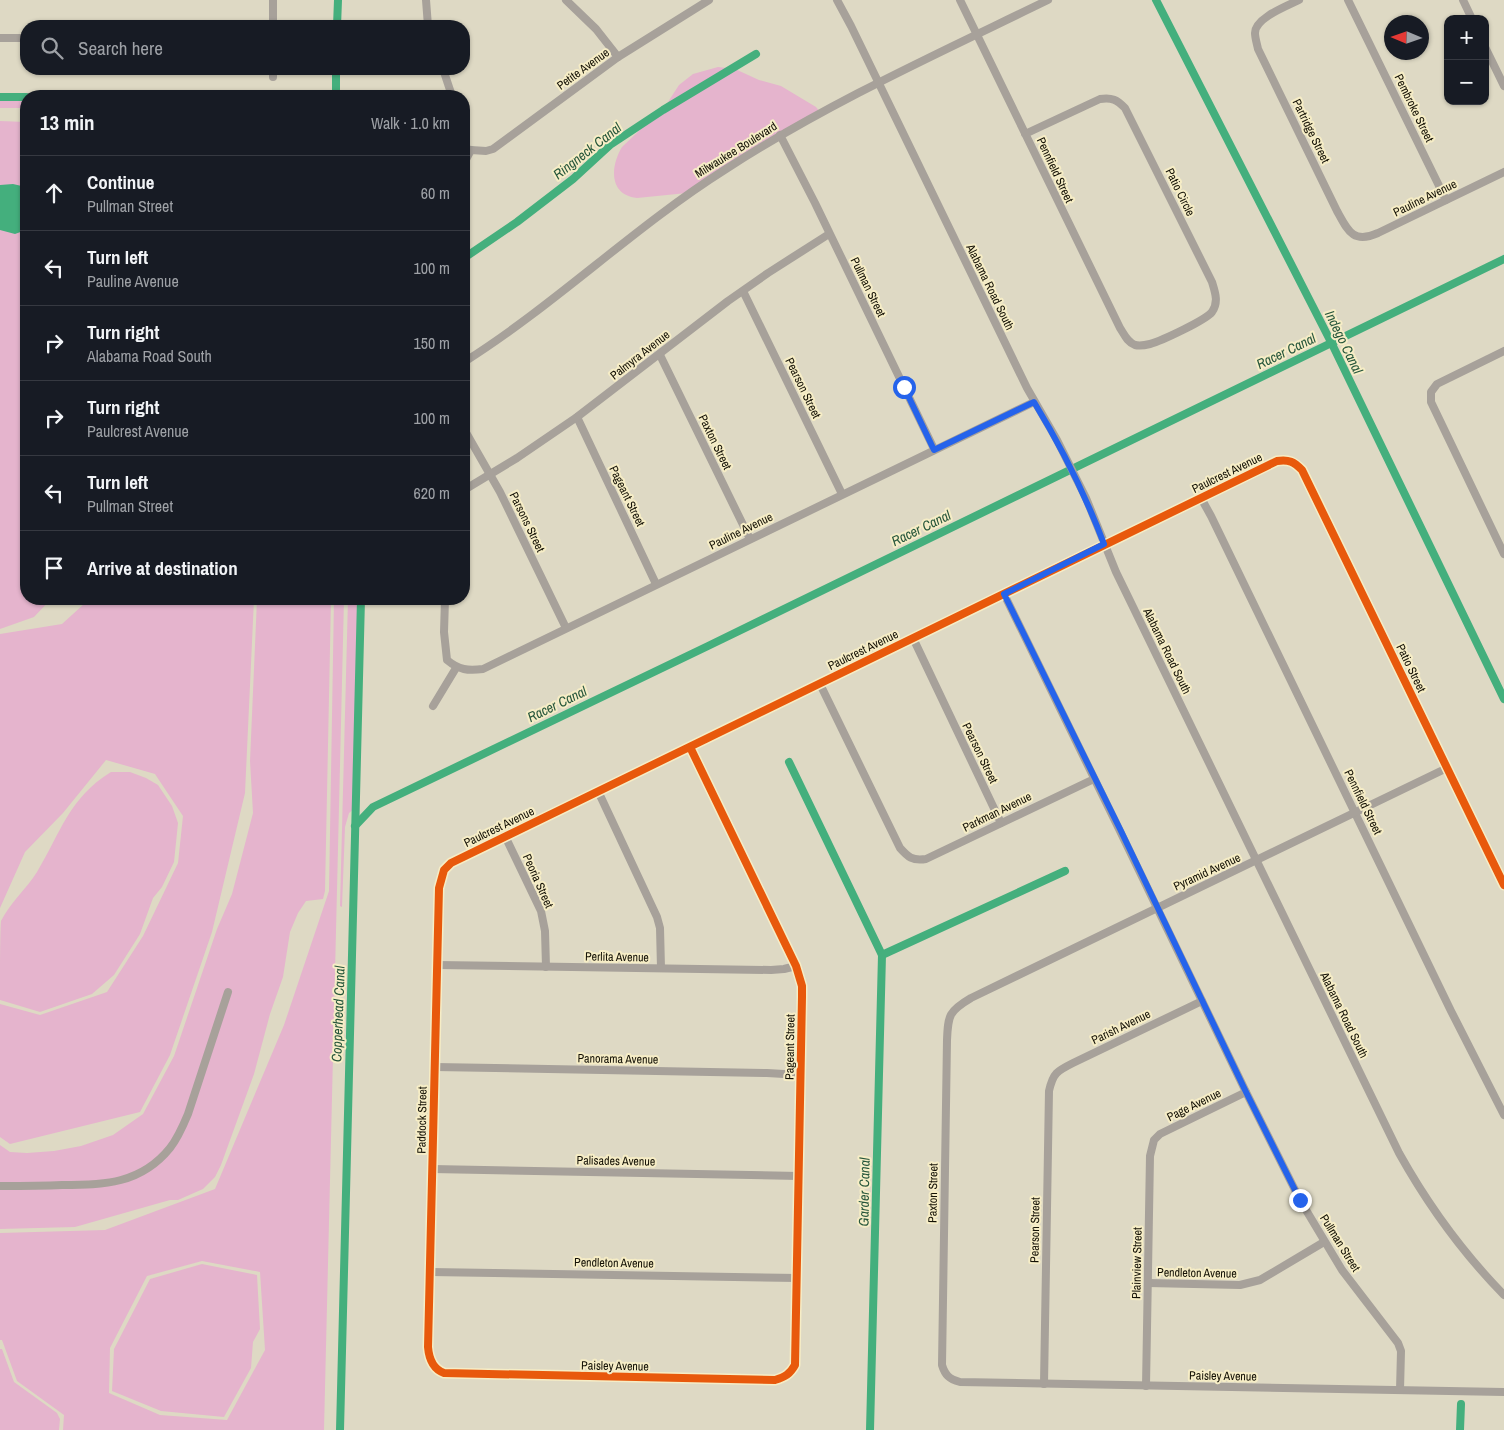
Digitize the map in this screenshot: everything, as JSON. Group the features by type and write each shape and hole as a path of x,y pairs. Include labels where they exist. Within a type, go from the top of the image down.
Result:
{"street":[{"path":"273,0 273,20"},
{"path":"426,0 428,20"},
{"path":"566,0 596,29 618,57"},
{"name":"Alabama Road South","path":"837,0 1034,402 1067,460 1120,581 1399,1153 1412,1177 1444,1225 1504,1295"},
{"name":"Pennfield Street","path":"960,0 1120,328 1129,342 1136,345"},
{"name":"Milwaukee Boulevard","path":"470,358 511,330 688,194 780,135 862,90 1048,0"},
{"name":"Partridge Street","path":"1299,0 1269,15 1257,25 1255,32 1262,57 1337,211 1348,230 1354,236"},
{"name":"Pembroke Street","path":"1348,0 1446,200"},
{"path":"1462,0 1470,15"},
{"name":"Petite Avenue","path":"470,150 486,151 499,146 618,57 706,1"},
{"path":"0,38 20,38"},
{"path":"1489,55 1504,86"},
{"path":"444,75 450,90"},
{"name":"Patio Circle","path":"1025,134 1100,99 1110,97 1126,108 1216,293 1216,302 1212,312 1205,318 1149,345 1136,345"},
{"name":"Pullman Street","path":"780,135 934,450"},
{"name":"Pauline Avenue","path":"1354,236 1369,237 1504,172"},
{"name":"Palmyra Avenue","path":"470,487 491,475 577,418 742,291 829,234"},
{"name":"Pearson Street","path":"742,291 842,494"},
{"path":"1504,351 1437,384 1431,392 1431,402 1434,411 1504,554"},
{"name":"Paxton Street","path":"660,355 750,539"},
{"name":"Pauline Avenue","path":"456,668 470,671 482,669 1034,402"},
{"name":"Pageant Street","path":"577,418 656,584"},
{"name":"Parsons Street","path":"470,439 491,475 566,628"},
{"name":"Paulcrest Avenue","path":"444,870 450,863 1277,461 1286,459 1295,462"},
{"name":"Patio Street","path":"1295,462 1307,479 1504,885"},
{"name":"Pennfield Street","path":"1201,498 1447,1003 1504,1115"},
{"name":"Pullman Street","path":"1004,594 1300,1200 1324,1242 1347,1276 1398,1343 1401,1351 1400,1390"},
{"path":"433,706 456,668 447,660 445,605"},
{"name":"Pearson Street","path":"913,638 1001,823"},
{"name":"Parkman Avenue","path":"820,684 900,848 909,858 917,860 926,859 1094,778"},
{"name":"Pageant Street","path":"690,747 796,966 802,986 796,1356 795,1365 791,1372"},
{"name":"Pyramid Avenue","path":"951,1013 971,998 1447,768"},
{"path":"598,791 657,916 660,934 661,968"},
{"name":"Peoria Street","path":"506,836 541,912 545,931 546,967"},
{"name":"Paddock Street","path":"437,1370 429,1356 430,1272 439,888 444,870"},
{"name":"Perlita Avenue","path":"437,965 771,970 796,966"},
{"path":"0,1186 102,1185 132,1178 159,1159 174,1141 188,1114 228,992"},
{"name":"Parish Avenue","path":"1052,1077 1072,1063 1202,1001"},
{"name":"Paxton Street","path":"944,1374 942,1365 947,1040 951,1013"},
{"name":"Panorama Avenue","path":"435,1067 767,1072 801,1075"},
{"name":"Pearson Street","path":"1044,1384 1049,1090 1052,1077"},
{"name":"Page Avenue","path":"1154,1140 1160,1134 1246,1092"},
{"name":"Plainview Street","path":"1146,1386 1150,1156 1154,1140"},
{"name":"Palisades Avenue","path":"432,1169 799,1176"},
{"name":"Pendleton Avenue","path":"1148,1283 1250,1284 1324,1242"},
{"name":"Pendleton Avenue","path":"430,1272 798,1278"},
{"name":"Paisley Avenue","path":"437,1370 453,1375 775,1380 785,1378 791,1372"},
{"name":"Paisley Avenue","path":"944,1374 951,1380 960,1382 1504,1392"}],"shaded area":[{"path":"718,67 735,69 759,80 781,86 816,107 820,112 687,193 637,198 621,192 614,179 614,171 615,163 622,147 666,105 679,85 693,74"},
{"path":"0,95 20,95 20,108 0,108"},
{"path":"0,121 20,122 20,605 45,605 34,617 0,629"},
{"path":"0,185 20,186 20,232 15,234 0,230"},
{"path":"83,605 254,605 245,793 212,932 170,1055 140,1112 10,1144 0,1137 0,1004 40,1015 107,992 143,936 178,863 183,816 155,774 106,760 63,813 25,852 0,908 0,634 62,624"},
{"path":"257,605 331,605 325,891 323,899 306,901 298,913 290,932 283,977 270,1014 254,1074 215,1177 203,1189 178,1200 170,1200 75,1227 0,1229 0,1145 10,1152 54,1151 81,1146 113,1135 143,1114 174,1056 217,929 232,894 253,813 250,761"},
{"path":"334,605 344,605 324,1430 63,1430 64,1415 17,1381 2,1340 0,1340 0,1233 105,1230 215,1189 284,1025 329,891","holes":["202,1261 260,1272 265,1350 227,1420 160,1415 109,1393 110,1348 147,1276"]},
{"path":"348,605 363,605 356,807 349,813 345,827 342,907 340,906"},
{"path":"111,772 130,772 158,785 172,806 178,823 174,862 162,887 153,898 140,934 114,975 92,994 40,1012 0,1000 1,921 37,872 75,805 97,782"},
{"path":"202,1264 257,1275 260,1329 253,1342 251,1368 224,1417 161,1411 112,1391 114,1349 150,1279"},
{"path":"0,1349 2,1349 14,1382 57,1413 60,1419 59,1430 0,1430"}],"waterway":[{"path":"337,20 338,0"},
{"name":"Indego Canal","path":"1156,0 1332,344 1504,699"},
{"name":"Ringneck Canal","path":"470,254 517,222 573,179 610,145 663,110 756,54"},
{"path":"336,75 336,90"},
{"path":"0,97 20,97"},
{"name":"Racer Canal","path":"355,826 373,807 1504,259"},
{"name":"Copperhead Canal","path":"340,1430 361,605"},
{"name":"Garder Canal","path":"789,762 882,955 870,1430"},
{"name":"Garder Canal","path":"882,955 1065,871"},
{"path":"1460,1430 1461,1404"}],"cycle path":[{"path":"690,747 796,966 802,986 795,1365 787,1375 775,1380 444,1373 432,1363 428,1347 439,888 444,870 451,863 1277,461 1285,460 1291,462 1302,470 1504,885"}],"route":[{"path":"904,387 934,450 1034,402 1057,440 1086,498 1104,544 1004,594 1300,1200"}]}
